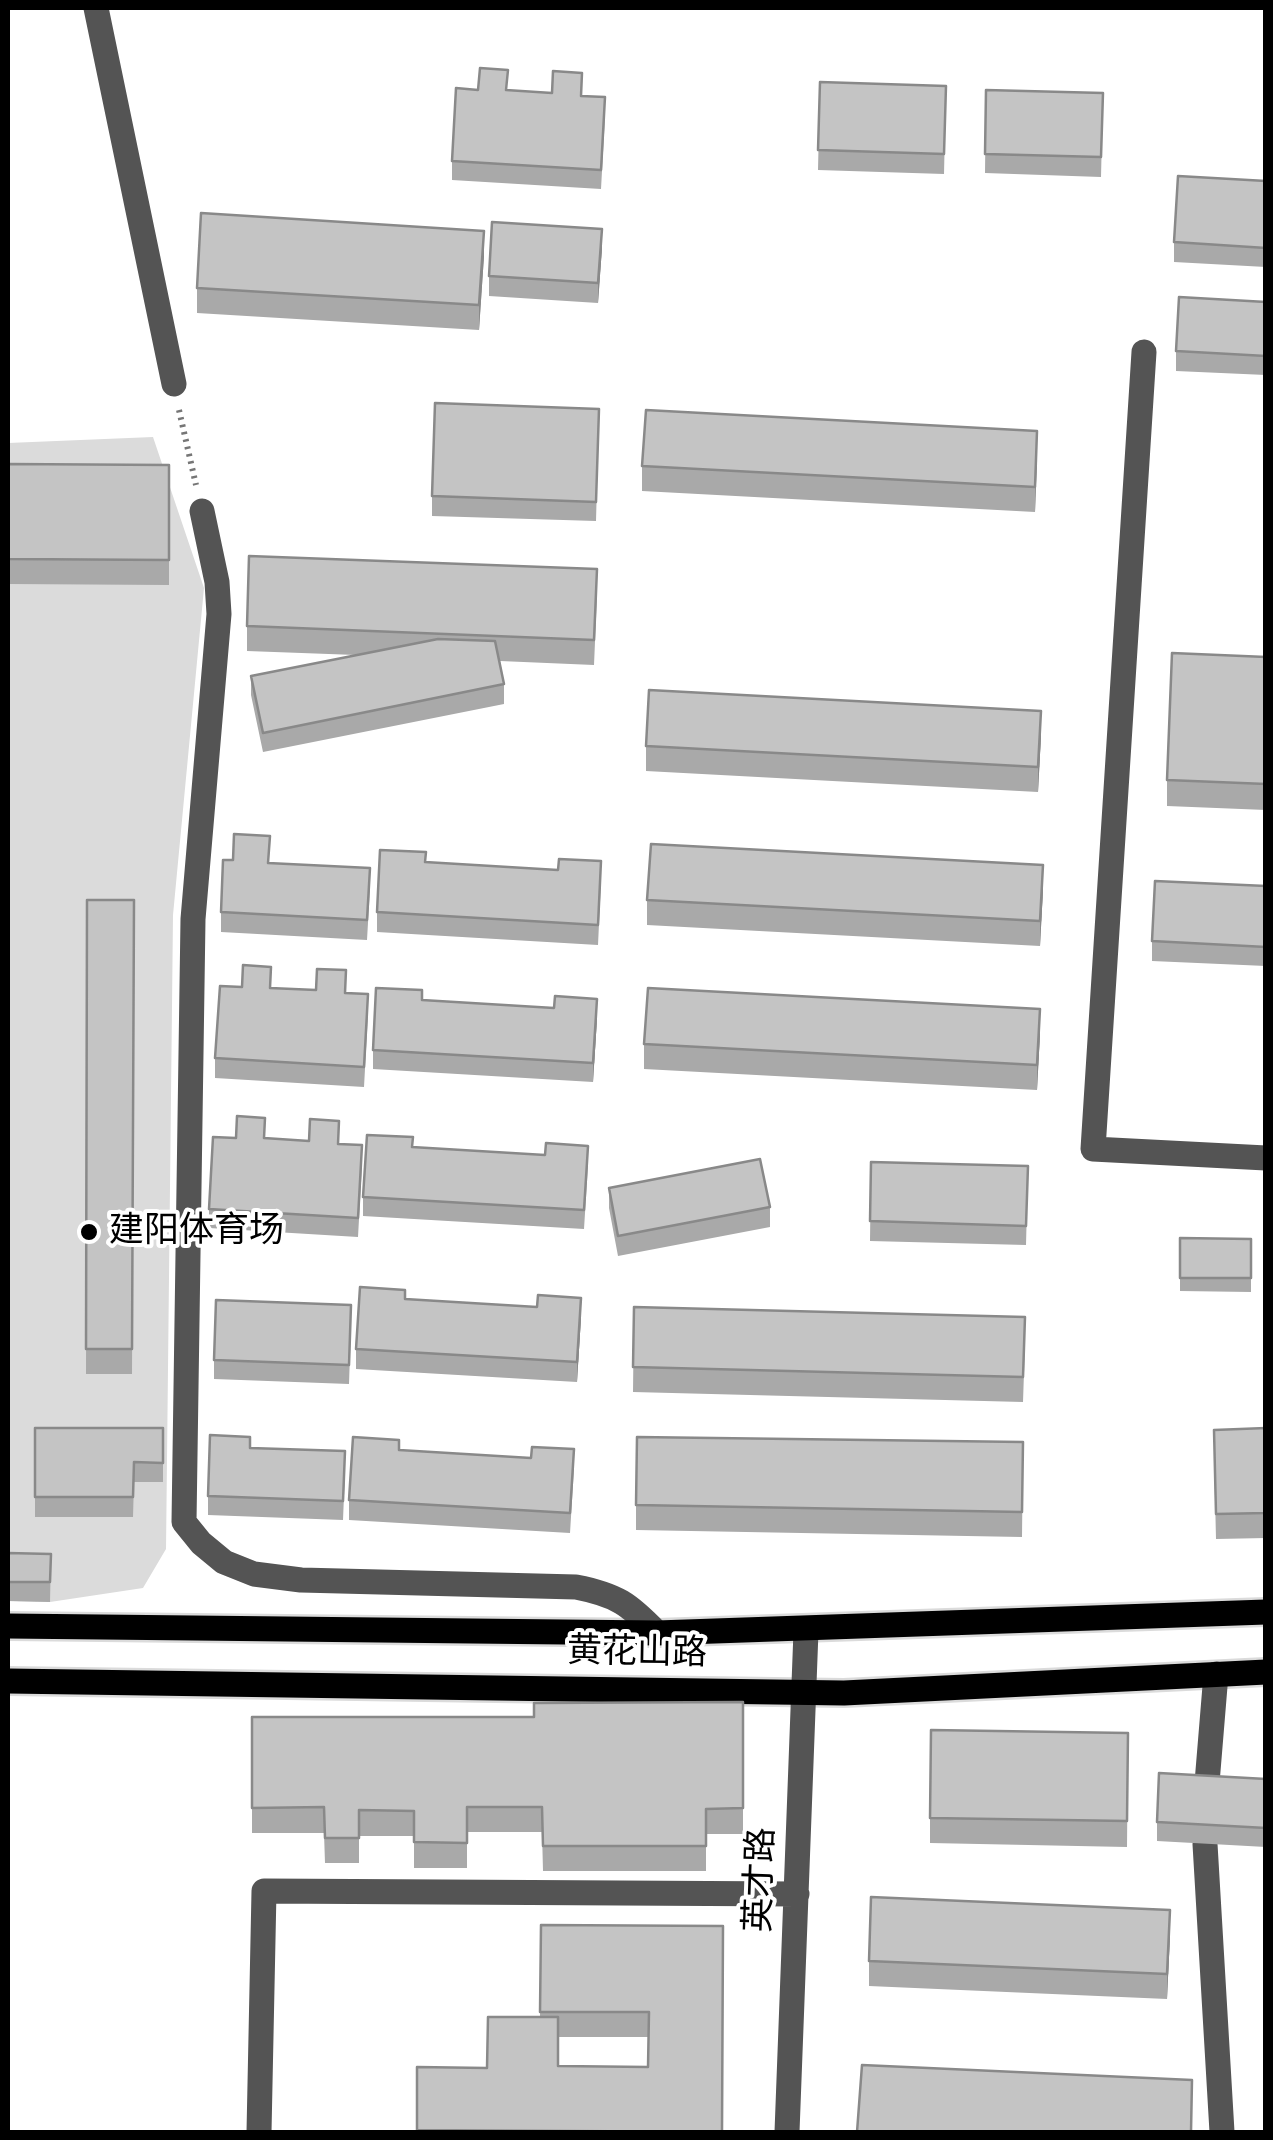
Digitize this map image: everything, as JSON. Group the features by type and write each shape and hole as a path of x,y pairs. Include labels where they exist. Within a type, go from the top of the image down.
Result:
{"main road":[{"name":"黄花山路","path":"8,1626 657,1633 1266,1612"},
{"name":"黄花山路","path":"8,1681 844,1692 1266,1672"}],"street":[{"path":"96,8 174,384"},
{"path":"1144,352 1094,1148 1266,1158"},
{"path":"202,511 217,582 219,614 193,919 184,1522 224,1562 254,1574 301,1580 576,1587 609,1593 631,1606 657,1633"},
{"name":"英才路","path":"787,2132 806,1630"},
{"path":"1206,1795 1216,1674"},
{"path":"1206,1844 1222,2132"},
{"path":"259,2132 264,1891 797,1894"}],"path":[{"path":"174,384 202,511"}],"shaded area":[{"name":"建阳体育场","path":"153,437 204,588 173,915 166,1549 143,1588 50,1602 8,1601 8,443"}],"building":[{"path":"480,68 508,70 506,90 552,93 553,71 582,73 581,96 605,97 601,170 452,161 456,88 478,90"},
{"path":"820,82 946,86 944,154 818,150"},
{"path":"986,90 1103,93 1101,157 985,154"},
{"path":"1178,176 1266,181 1266,248 1174,242"},
{"path":"201,213 484,231 479,305 197,288"},
{"path":"492,222 602,229 598,283 489,276"},
{"path":"1179,297 1266,302 1266,356 1176,351"},
{"path":"435,403 599,409 596,502 432,496"},
{"path":"646,410 1037,431 1035,487 642,466"},
{"path":"8,464 169,465 169,560 8,559"},
{"path":"249,556 597,569 594,640 247,626"},
{"path":"438,639 495,641 504,684 263,733 251,676"},
{"path":"1172,653 1266,657 1266,784 1167,780"},
{"path":"649,690 1041,711 1038,767 646,746"},
{"path":"234,834 270,836 268,863 370,868 367,920 221,912 223,860 233,860"},
{"path":"651,844 1043,865 1040,921 647,900"},
{"path":"380,850 426,852 425,862 558,870 559,859 601,861 598,925 377,912"},
{"path":"1155,881 1266,886 1266,947 1152,941"},
{"path":"87,900 134,900 132,1349 86,1349"},
{"path":"243,965 271,967 270,988 316,990 317,969 346,970 345,993 368,994 364,1067 215,1058 220,986 242,987"},
{"path":"376,988 422,990 422,1000 554,1008 555,996 597,999 593,1063 373,1050"},
{"path":"648,988 1040,1009 1037,1065 644,1044"},
{"path":"237,1116 265,1118 264,1138 309,1141 310,1119 339,1121 338,1144 362,1145 358,1218 209,1209 213,1137 236,1138"},
{"path":"367,1135 413,1137 412,1147 545,1155 546,1143 588,1146 584,1210 363,1197"},
{"path":"760,1159 770,1207 618,1236 609,1188"},
{"path":"871,1162 1028,1166 1026,1226 870,1221"},
{"path":"1180,1238 1251,1239 1251,1278 1180,1278"},
{"path":"360,1287 405,1290 405,1299 537,1307 538,1295 581,1298 577,1362 356,1349"},
{"path":"216,1300 351,1305 349,1365 214,1360"},
{"path":"634,1307 1025,1317 1023,1377 633,1367"},
{"path":"35,1428 163,1428 163,1463 134,1462 133,1497 35,1497"},
{"path":"1266,1428 1266,1513 1216,1514 1214,1430"},
{"path":"210,1435 250,1437 250,1448 345,1451 343,1501 208,1496"},
{"path":"353,1437 399,1440 399,1450 531,1458 532,1447 574,1449 570,1513 349,1500"},
{"path":"637,1437 1023,1442 1022,1512 636,1505"},
{"path":"8,1553 51,1554 50,1582 8,1582"},
{"path":"743,1702 743,1808 706,1809 706,1846 543,1846 542,1807 467,1807 467,1843 414,1842 414,1811 359,1810 359,1838 325,1838 324,1807 252,1808 252,1717 534,1717 534,1703"},
{"path":"931,1730 1128,1733 1127,1821 930,1818"},
{"path":"1159,1773 1266,1779 1266,1828 1157,1822"},
{"path":"871,1897 1170,1910 1167,1974 869,1961"},
{"path":"541,1925 723,1926 722,2132 417,2130 417,2067 487,2068 488,2017 558,2017 558,2066 648,2067 649,2012 540,2012"},
{"path":"862,2065 1192,2080 1191,2132 857,2132"}],"place":[{"name":"建阳体育场","path":"89,1232"}]}
